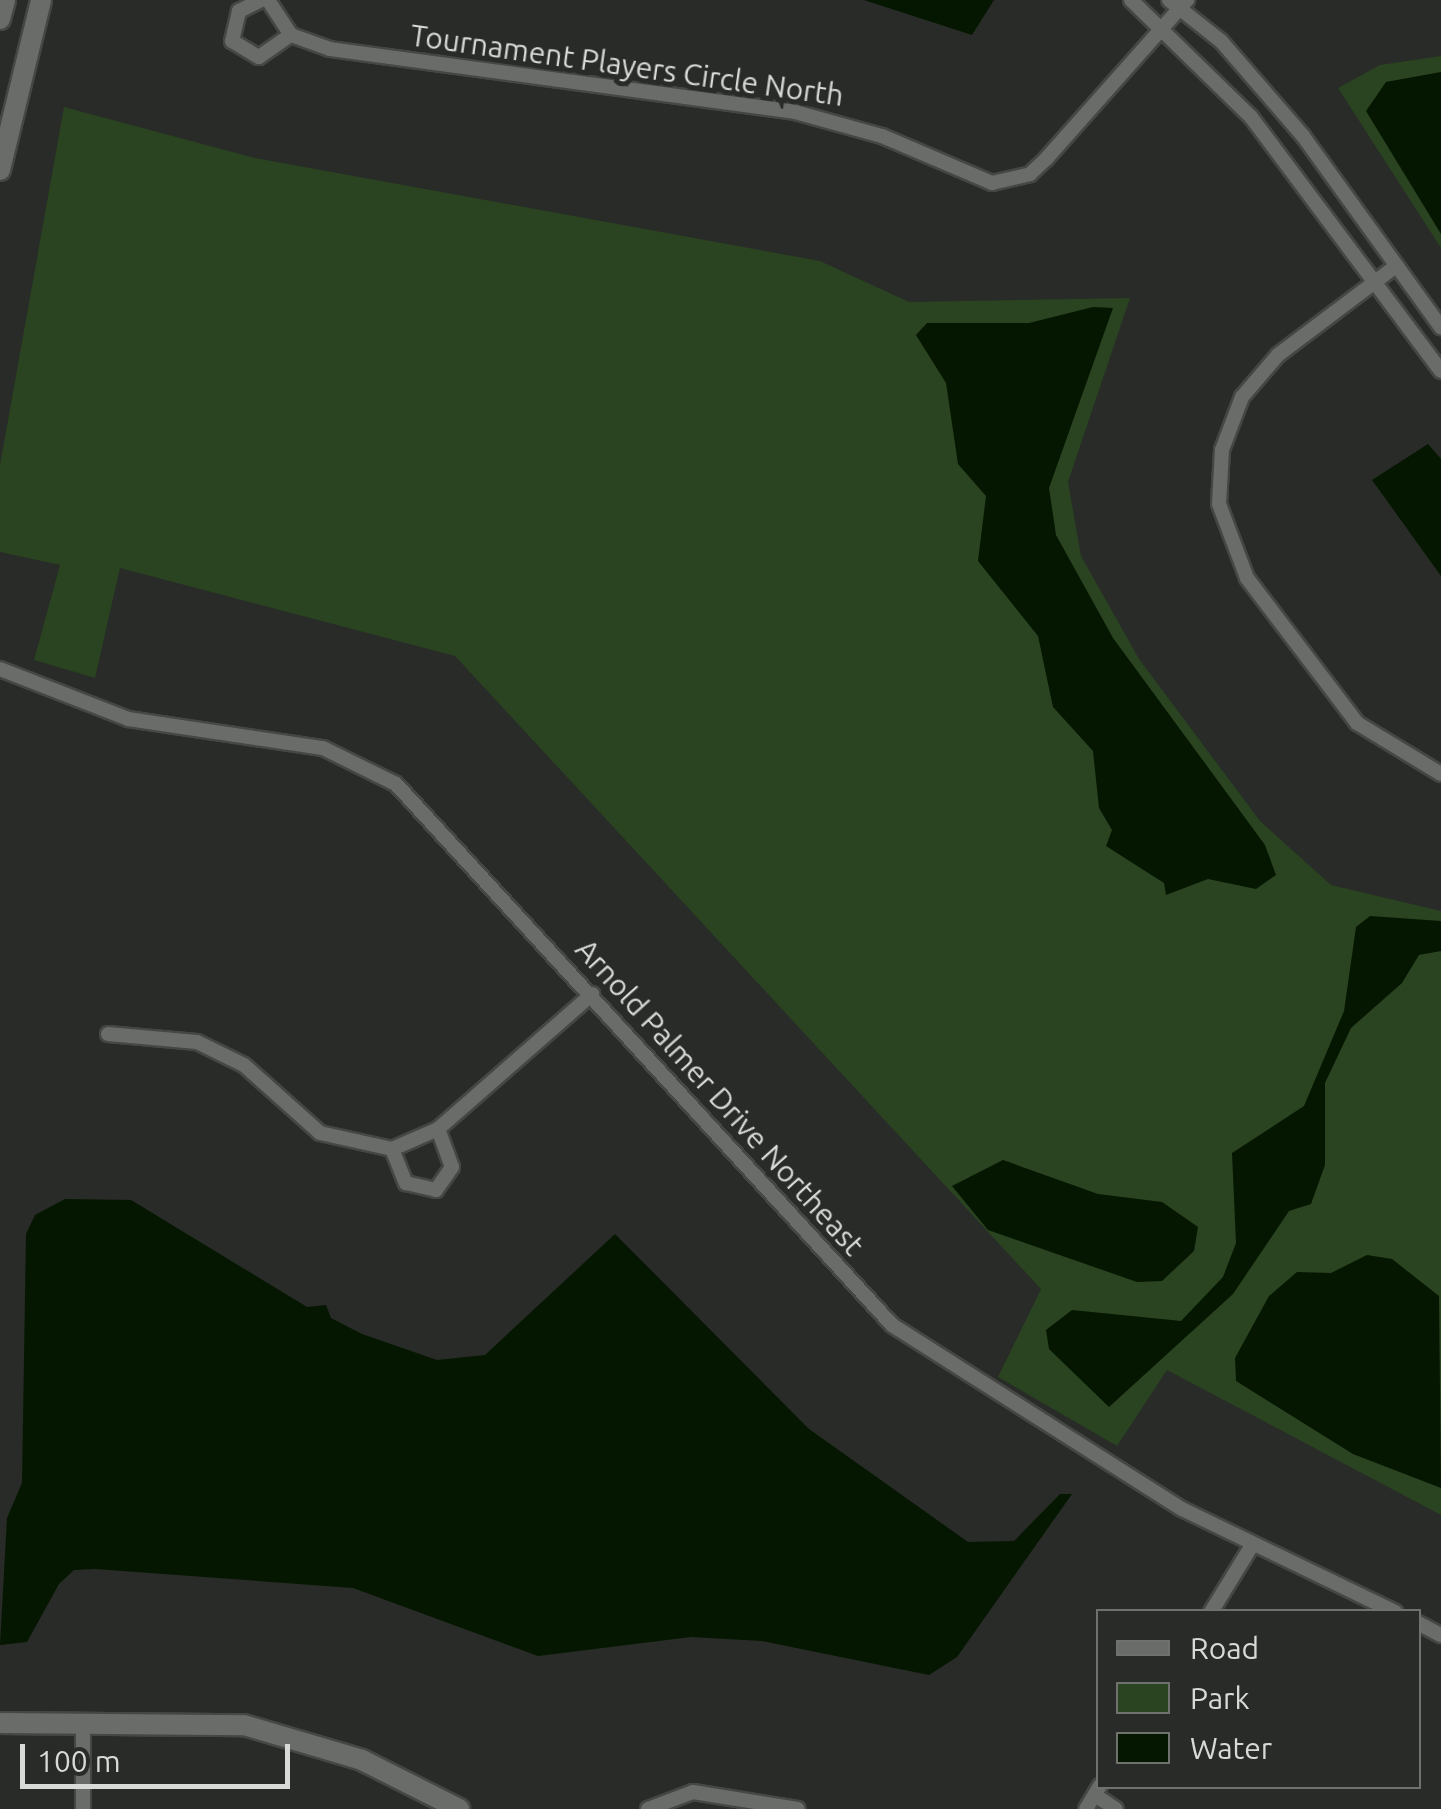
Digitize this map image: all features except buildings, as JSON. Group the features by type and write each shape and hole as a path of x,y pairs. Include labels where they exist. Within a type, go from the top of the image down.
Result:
{"street":[{"path":"0,19 4,0"},
{"path":"0,170 42,0"},
{"path":"264,0 292,35 258,58 232,42 240,10 264,0"},
{"path":"1131,0 1251,118 1441,371"},
{"path":"1178,3 1221,41 1291,123 1441,327"},
{"name":"Tournament Players Circle North","path":"292,35 330,50 828,120 992,183 1030,174 1178,3"},
{"path":"1396,266 1278,355 1242,397 1222,450 1219,504 1247,578 1357,723 1441,774"},
{"name":"Arnold Palmer Drive Northeast","path":"0,668 128,719 274,738 369,767 450,836 892,1326 1251,1547 1388,1609"},
{"path":"108,1034 197,1042 244,1065 342,1144 392,1149 438,1130 592,994"},
{"path":"392,1149 406,1184 436,1190 452,1166 438,1130"},
{"path":"1213,1609 1251,1547"},
{"path":"83,1809 84,1722"},
{"path":"0,1723 244,1725 362,1760 459,1809"},
{"path":"1086,1809 1098,1791 1116,1809"},
{"path":"648,1809 692,1792 798,1809"}],"green space":[{"path":"1441,56 1441,248 1338,88 1380,65"},
{"path":"64,107 255,158 820,261 909,302 1130,298 1068,482 1081,556 1139,659 1260,821 1331,885 1441,911 1441,1515 1167,1370 1117,1446 998,1377 1041,1289 455,656 120,568 95,678 34,660 60,565 0,552 0,465"}],"water":[{"path":"864,0 994,0 972,35"},
{"path":"1441,72 1441,234 1366,111 1386,82"},
{"path":"1093,307 1113,308 1049,488 1056,535 1113,638 1265,845 1276,875 1256,889 1208,879 1166,895 1164,883 1106,846 1112,830 1099,808 1093,751 1053,707 1038,636 978,561 986,496 958,464 946,383 916,335 927,323 1029,323"},
{"path":"1428,444 1441,459 1441,576 1372,480"},
{"path":"1370,916 1441,921 1441,951 1419,955 1402,983 1351,1028 1325,1083 1325,1165 1311,1204 1289,1211 1233,1294 1109,1407 1049,1349 1046,1330 1072,1310 1181,1321 1223,1277 1236,1243 1232,1153 1304,1106 1344,1011 1356,927"},
{"path":"1003,1160 1098,1194 1162,1202 1198,1227 1194,1251 1162,1281 1137,1282 988,1230 952,1186"},
{"path":"65,1199 131,1200 307,1307 326,1305 331,1318 362,1334 437,1360 485,1355 615,1234 809,1429 968,1542 1014,1541 1060,1494 1072,1494 957,1657 929,1675 762,1641 691,1637 538,1656 353,1588 95,1569 74,1570 59,1584 27,1642 0,1645 7,1518 22,1483 26,1234 35,1215"},
{"path":"1367,1255 1392,1259 1439,1296 1441,1488 1353,1454 1236,1381 1235,1358 1269,1296 1297,1272 1331,1273"}]}
